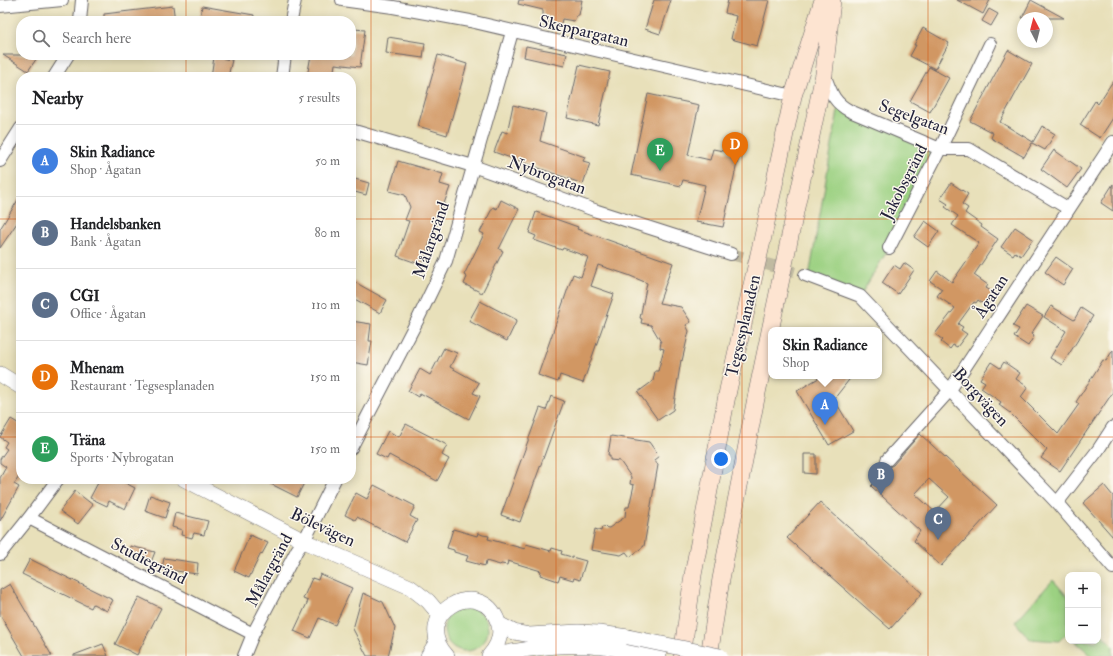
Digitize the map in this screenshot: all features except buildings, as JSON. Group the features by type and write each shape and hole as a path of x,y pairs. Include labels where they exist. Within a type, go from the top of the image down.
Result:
{"main road":[{"name":"Tegsesplanaden","path":"682,656 693,575 728,390 762,242 793,96 823,0"},
{"name":"Tegsesplanaden","path":"771,327 824,74 832,0"},
{"name":"Tegsesplanaden","path":"709,656 720,579 768,341"}],"street":[{"path":"0,6 62,0"},
{"path":"80,16 82,0"},
{"path":"292,16 295,0"},
{"name":"Skeppargatan","path":"342,0 393,7 470,21 512,32 793,96"},
{"name":"Målargränd","path":"356,438 446,261 512,32"},
{"name":"Jakobsgränd","path":"889,248 940,149 990,44"},
{"path":"57,72 65,60"},
{"path":"283,72 284,60"},
{"name":"Segelgatan","path":"824,74 832,93 840,105 850,111 940,149 969,149 1069,209"},
{"name":"Nybrogatan","path":"356,131 473,166 597,211 731,254"},
{"path":"0,161 16,136"},
{"name":"Ågatan","path":"887,460 950,390 1113,142"},
{"name":"Borgvägen","path":"805,275 860,296 1057,503 1113,568"},
{"path":"0,374 16,384"},
{"path":"1057,503 1098,450 1113,426"},
{"path":"0,554 54,484"},
{"name":"Bölevägen","path":"194,484 304,541 410,587 428,601 440,615"},
{"name":"Målargränd","path":"244,656 253,634 297,550 304,541 332,484"},
{"name":"Studiegränd","path":"29,518 253,634"},
{"path":"447,656 437,641 436,624 440,615 454,602 472,600 489,608 495,615 499,624 499,638 489,656"},
{"path":"499,624 514,632 530,635 578,632 600,633 659,656"},
{"path":"428,656 437,641"},
{"path":"489,656 530,648 600,646 628,643 720,656"}],"green space":[{"path":"839,105 940,149 889,248 860,296 809,277"},
{"path":"1053,580 1065,594 1065,635 1059,641 1030,639 1015,622"},
{"path":"462,607 470,607 475,608 482,613 487,620 487,638 482,645 475,650 462,651 454,648 447,641 444,633 444,625 447,617 454,610"},
{"path":"1101,633 1113,646 1113,656 1092,656 1078,644 1101,644"}],"tunnel":[{"path":"731,254 805,275"}],"place":[{"name":"Mhenam","path":"735,165"},
{"name":"Träna","path":"660,171"},
{"name":"Skin Radiance","path":"825,425"},
{"name":"Handelsbanken","path":"881,495"},
{"name":"CGI","path":"938,540"}]}
